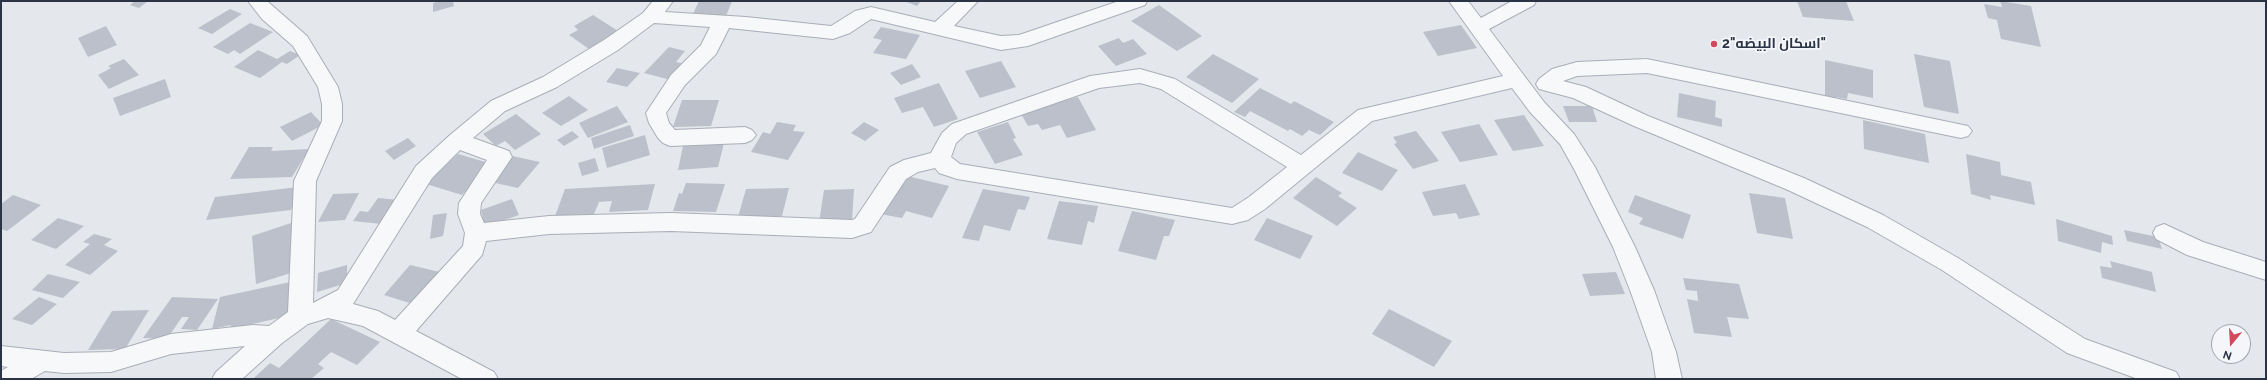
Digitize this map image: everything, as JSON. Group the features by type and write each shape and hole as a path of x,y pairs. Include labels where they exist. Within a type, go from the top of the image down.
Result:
{"street":[{"path":"257,1 269,15 300,41 328,87 332,104 332,121 304,181 304,251 300,318"},
{"path":"225,379 273,336 300,318 328,308 346,297 424,172 457,140 498,106 550,82 611,45 650,17 664,1"},
{"path":"939,29 969,1"},
{"path":"650,17 723,21 833,32 843,29 870,12 985,41 1001,43 1021,41 1138,1"},
{"path":"1458,1 1537,108 1567,140 1584,167 1624,247 1642,290 1664,352 1669,379"},
{"path":"1478,27 1527,1"},
{"path":"723,21 709,48 678,80 656,112 659,123 670,138 746,135"},
{"path":"1961,131 1647,66 1577,69 1559,74 1546,84 1579,92 1641,121 1796,184 1875,221 1950,264 2076,346 2167,379"},
{"path":"940,159 943,148 949,138 959,129 1097,81 1140,76 1168,84 1302,166"},
{"path":"940,159 947,167 957,171 1225,216 1240,214 1252,207 1365,115 1517,80"},
{"path":"399,333 474,249 476,233 469,214 470,203 478,188 501,157 457,140"},
{"path":"476,233 550,225 671,222 852,229 862,226 898,173 912,166 940,159"},
{"path":"2164,233 2195,249 2266,271"},
{"path":"328,308 369,318 485,379"},
{"path":"1,356 41,361 111,362 171,344 253,335 273,336"},
{"path":"9,379 41,361"}],"building":[{"path":"135,1 148,1 139,8 130,5"},
{"path":"440,1 453,1 454,6 433,12 433,3"},
{"path":"699,1 732,1 726,16 693,14"},
{"path":"904,1 921,1 917,6"},
{"path":"1797,1 1846,1 1854,21 1803,17"},
{"path":"2000,1 2031,6 2041,47 2001,39 1997,20 1988,18 1984,4 2002,7"},
{"path":"1159,5 1202,36 1177,51 1131,21"},
{"path":"230,9 242,14 212,34 198,28"},
{"path":"593,15 618,31 589,49 569,35 578,30 574,26"},
{"path":"250,23 273,32 240,54 234,50 228,54 213,47"},
{"path":"1461,25 1477,48 1438,56 1423,32"},
{"path":"106,26 117,45 88,57 78,38"},
{"path":"881,27 920,35 906,59 873,53 882,40 873,38"},
{"path":"1119,38 1123,43 1133,39 1147,54 1116,66 1098,46"},
{"path":"669,47 685,51 676,62 686,64 671,80 644,73"},
{"path":"258,50 277,59 290,51 300,55 287,64 282,62 260,78 234,67"},
{"path":"1213,54 1259,79 1232,103 1186,77"},
{"path":"1914,54 1950,61 1959,114 1924,107"},
{"path":"124,59 139,75 109,89 98,75 111,68 108,66"},
{"path":"1825,60 1873,70 1873,98 1848,93 1847,99 1836,97 1836,103 1825,101"},
{"path":"1001,61 1016,87 980,98 965,71"},
{"path":"912,64 921,77 901,85 890,73"},
{"path":"617,68 640,73 627,87 606,82"},
{"path":"165,79 171,97 120,116 113,98"},
{"path":"939,83 958,119 934,127 923,107 902,113 894,98"},
{"path":"1260,88 1291,104 1294,101 1334,122 1320,135 1309,130 1302,136 1290,129 1288,131 1250,111 1245,117 1234,112"},
{"path":"1679,93 1716,101 1715,117 1722,119 1722,127 1677,117"},
{"path":"569,96 588,110 561,126 542,113"},
{"path":"1078,97 1096,130 1067,138 1060,125 1042,130 1038,124 1028,126 1020,112"},
{"path":"682,100 719,100 711,126 673,127"},
{"path":"617,106 628,122 588,138 579,123"},
{"path":"1563,106 1592,106 1597,122 1569,122"},
{"path":"311,112 323,125 292,141 280,127"},
{"path":"516,114 541,134 515,150 505,141 496,146 483,134"},
{"path":"1524,115 1544,146 1513,151 1494,120"},
{"path":"1863,120 1925,134 1929,163 1864,149"},
{"path":"777,122 796,125 793,131 805,132 788,160 751,152 763,132 770,134"},
{"path":"864,122 879,130 865,141 851,133"},
{"path":"1008,122 1016,138 1013,139 1023,155 995,164 977,132"},
{"path":"1479,124 1498,155 1460,162 1441,132"},
{"path":"630,125 634,136 594,149 591,138"},
{"path":"572,131 579,137 564,146 557,140"},
{"path":"1416,131 1439,161 1413,169 1394,144 1397,143 1393,137"},
{"path":"645,135 650,155 607,168 602,148"},
{"path":"408,138 416,146 394,160 385,151"},
{"path":"724,143 718,167 678,170 683,146"},
{"path":"249,147 273,147 271,151 309,149 292,177 230,179"},
{"path":"1358,152 1398,170 1382,191 1342,173"},
{"path":"458,154 492,164 462,195 426,184"},
{"path":"1966,154 2000,162 2001,175 2031,182 2035,205 1990,195 1991,200 1971,194"},
{"path":"512,156 540,162 518,188 491,182"},
{"path":"595,158 599,171 582,176 578,163"},
{"path":"903,175 949,186 932,218 906,211 902,218 880,214"},
{"path":"1316,177 1342,193 1338,196 1357,208 1337,226 1293,198"},
{"path":"686,183 725,184 716,212 673,211 679,193 682,194"},
{"path":"655,184 648,210 609,212 612,201 599,202 594,214 555,216 565,189"},
{"path":"1465,184 1480,215 1459,219 1456,213 1433,216 1422,192"},
{"path":"298,187 291,210 206,220 215,197"},
{"path":"789,188 782,216 738,217 746,189"},
{"path":"854,189 852,221 819,223 824,190"},
{"path":"983,189 1030,197 1025,210 1018,209 1010,231 984,225 979,241 962,238"},
{"path":"359,193 345,220 318,222 333,194"},
{"path":"1749,193 1785,198 1793,239 1757,233"},
{"path":"13,195 41,205 7,231 1,229 1,204"},
{"path":"1635,195 1691,215 1683,239 1639,224 1643,218 1628,212"},
{"path":"378,198 399,200 382,224 353,221 360,211 368,212"},
{"path":"512,199 519,215 485,227 481,210"},
{"path":"1059,201 1098,206 1094,223 1088,221 1082,245 1047,239"},
{"path":"1132,211 1175,220 1169,236 1164,236 1156,260 1118,251"},
{"path":"447,213 443,236 430,239 433,215"},
{"path":"58,218 84,226 56,249 31,240"},
{"path":"1267,218 1313,236 1300,259 1254,240"},
{"path":"2056,219 2112,236 2113,245 2102,242 2101,253 2058,241"},
{"path":"291,223 297,271 256,284 252,236"},
{"path":"2124,230 2158,237 2162,249 2127,241"},
{"path":"94,234 112,239 104,245 118,251 90,275 65,265 90,244 83,242"},
{"path":"2110,261 2152,272 2156,292 2102,278 2100,266 2112,268"},
{"path":"347,265 347,283 317,292 318,273"},
{"path":"410,265 444,273 416,305 384,295"},
{"path":"1616,272 1625,294 1590,296 1582,274"},
{"path":"48,274 80,282 63,298 32,290"},
{"path":"1683,278 1739,284 1749,319 1727,317 1732,337 1694,333 1687,299 1698,301 1697,291 1686,290"},
{"path":"295,281 288,316 230,329 231,325 212,329 220,297"},
{"path":"39,297 57,304 32,325 12,319"},
{"path":"172,297 218,299 197,330 181,329 189,317 182,317 167,339 143,338"},
{"path":"1389,309 1452,341 1434,367 1372,334"},
{"path":"149,310 125,349 88,350 112,311"},
{"path":"331,319 380,342 357,365 331,352 318,364 324,368 311,379 254,378 270,363 279,368"}],"place":[{"name":"اسكان البيضه\"2\"","path":"1714,44"}]}
